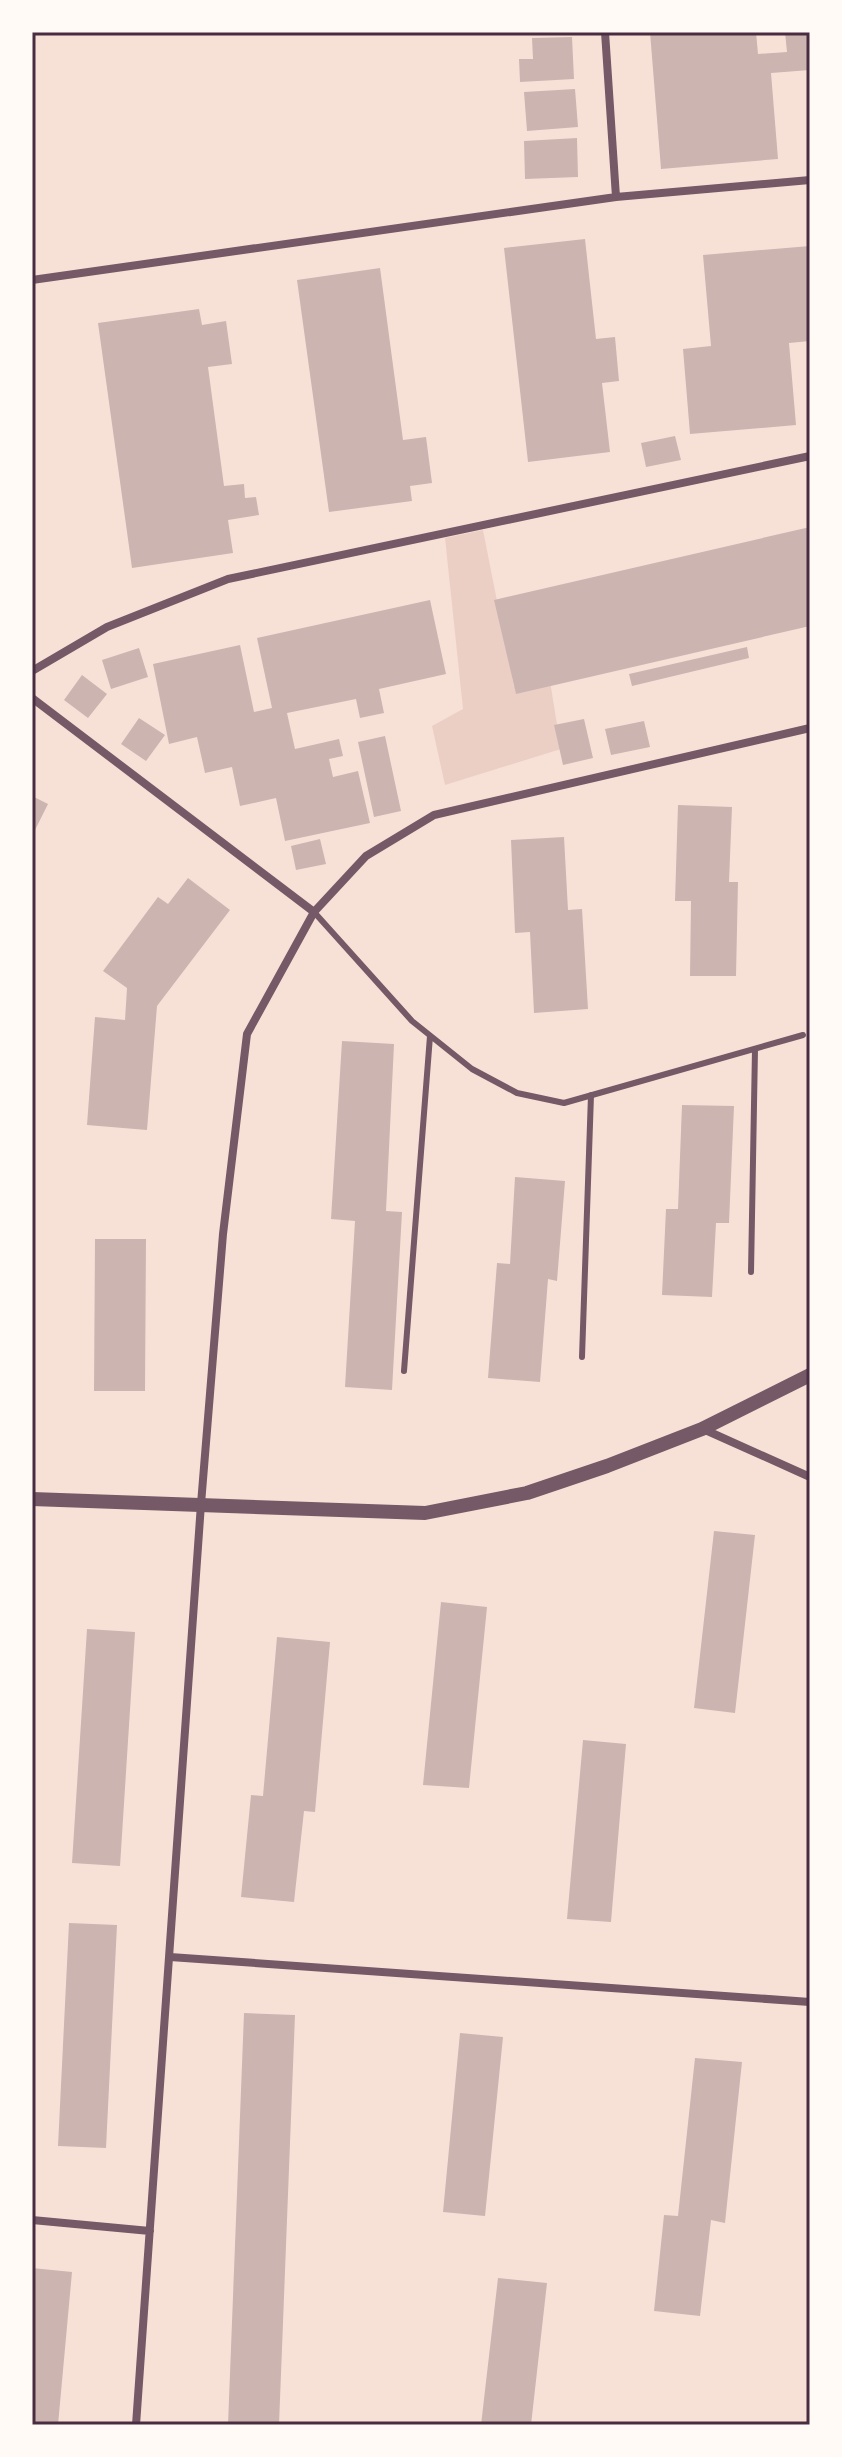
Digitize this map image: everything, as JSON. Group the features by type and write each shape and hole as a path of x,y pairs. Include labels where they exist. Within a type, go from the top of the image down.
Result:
{"street":[{"path":"605,32 616,197"},
{"path":"32,280 616,197 810,180"},
{"path":"32,671 107,627 228,579 810,456"},
{"path":"32,698 314,912"},
{"path":"136,2425 201,1504 223,1234 247,1034 314,912 366,856 434,815 810,728"},
{"path":"32,1499 425,1513 527,1493 607,1466 702,1429 810,1375"},
{"path":"702,1429 810,1477"},
{"path":"170,1957 810,2002"},
{"path":"32,2220 150,2231"}],"lane":[{"path":"314,912 412,1021 472,1069 517,1093 564,1103 803,1035"},
{"path":"404,1371 430,1036"},
{"path":"751,1272 755,1049"},
{"path":"582,1357 591,1095"}],"shaded area":[{"path":"483,530 514,687 549,675 561,749 445,785 432,726 463,709 445,538"}],"building":[{"path":"650,32 756,32 758,54 787,52 785,32 810,32 810,70 771,73 778,159 661,169"},
{"path":"572,37 574,79 520,82 519,59 533,59 532,38"},
{"path":"575,89 578,127 527,131 524,92"},
{"path":"577,138 578,177 525,179 524,141"},
{"path":"585,239 596,339 615,337 619,381 602,383 610,452 528,462 504,248"},
{"path":"810,246 810,341 789,343 796,425 690,434 683,349 711,346 703,255"},
{"path":"380,268 403,440 426,437 432,483 410,486 412,501 329,512 297,280"},
{"path":"199,309 202,325 226,321 232,364 208,367 224,486 244,484 245,498 256,497 259,515 228,520 233,553 132,568 98,323"},
{"path":"675,436 681,460 646,467 641,443"},
{"path":"810,527 810,626 516,694 494,600"},
{"path":"430,600 446,674 379,689 384,713 360,718 356,699 287,713 295,749 339,739 343,756 329,759 333,777 358,771 370,823 285,841 276,798 240,806 232,767 205,773 197,737 169,744 153,664 240,645 254,712 272,708 257,638"},
{"path":"747,647 749,658 632,686 629,674"},
{"path":"139,648 148,677 111,689 102,660"},
{"path":"82,675 107,694 88,718 64,700"},
{"path":"139,718 165,735 146,761 121,744"},
{"path":"584,719 593,758 563,765 554,725"},
{"path":"644,721 650,747 611,755 605,729"},
{"path":"385,736 401,811 374,817 358,742"},
{"path":"32,796 48,804 32,836"},
{"path":"678,805 732,807 729,882 738,882 736,976 690,976 691,901 675,901"},
{"path":"564,837 568,910 582,909 588,1009 534,1013 530,932 515,933 511,840"},
{"path":"320,839 326,864 296,870 291,846"},
{"path":"188,878 230,910 157,1006 147,1130 87,1125 95,1017 125,1020 127,988 103,971 158,897 168,904"},
{"path":"342,1041 394,1044 386,1211 402,1212 392,1390 345,1387 355,1221 331,1219"},
{"path":"682,1105 734,1106 729,1223 716,1223 712,1297 662,1295 666,1209 678,1209"},
{"path":"515,1177 565,1181 557,1281 548,1279 540,1382 488,1378 497,1263 510,1264"},
{"path":"95,1239 146,1239 145,1391 94,1391"},
{"path":"714,1531 755,1535 735,1713 694,1708"},
{"path":"441,1602 487,1607 469,1788 423,1785"},
{"path":"87,1629 135,1632 120,1866 72,1863"},
{"path":"277,1637 330,1642 315,1812 304,1811 294,1902 241,1897 251,1795 263,1796"},
{"path":"583,1740 626,1744 611,1922 567,1919"},
{"path":"69,1923 117,1925 106,2148 58,2146"},
{"path":"244,2013 295,2015 279,2425 228,2425"},
{"path":"460,2033 503,2037 485,2216 443,2212"},
{"path":"695,2058 742,2062 725,2223 711,2220 700,2316 654,2311 664,2215 678,2216"},
{"path":"32,2268 72,2272 58,2425 32,2425"},
{"path":"498,2278 547,2283 531,2425 481,2425"}]}
